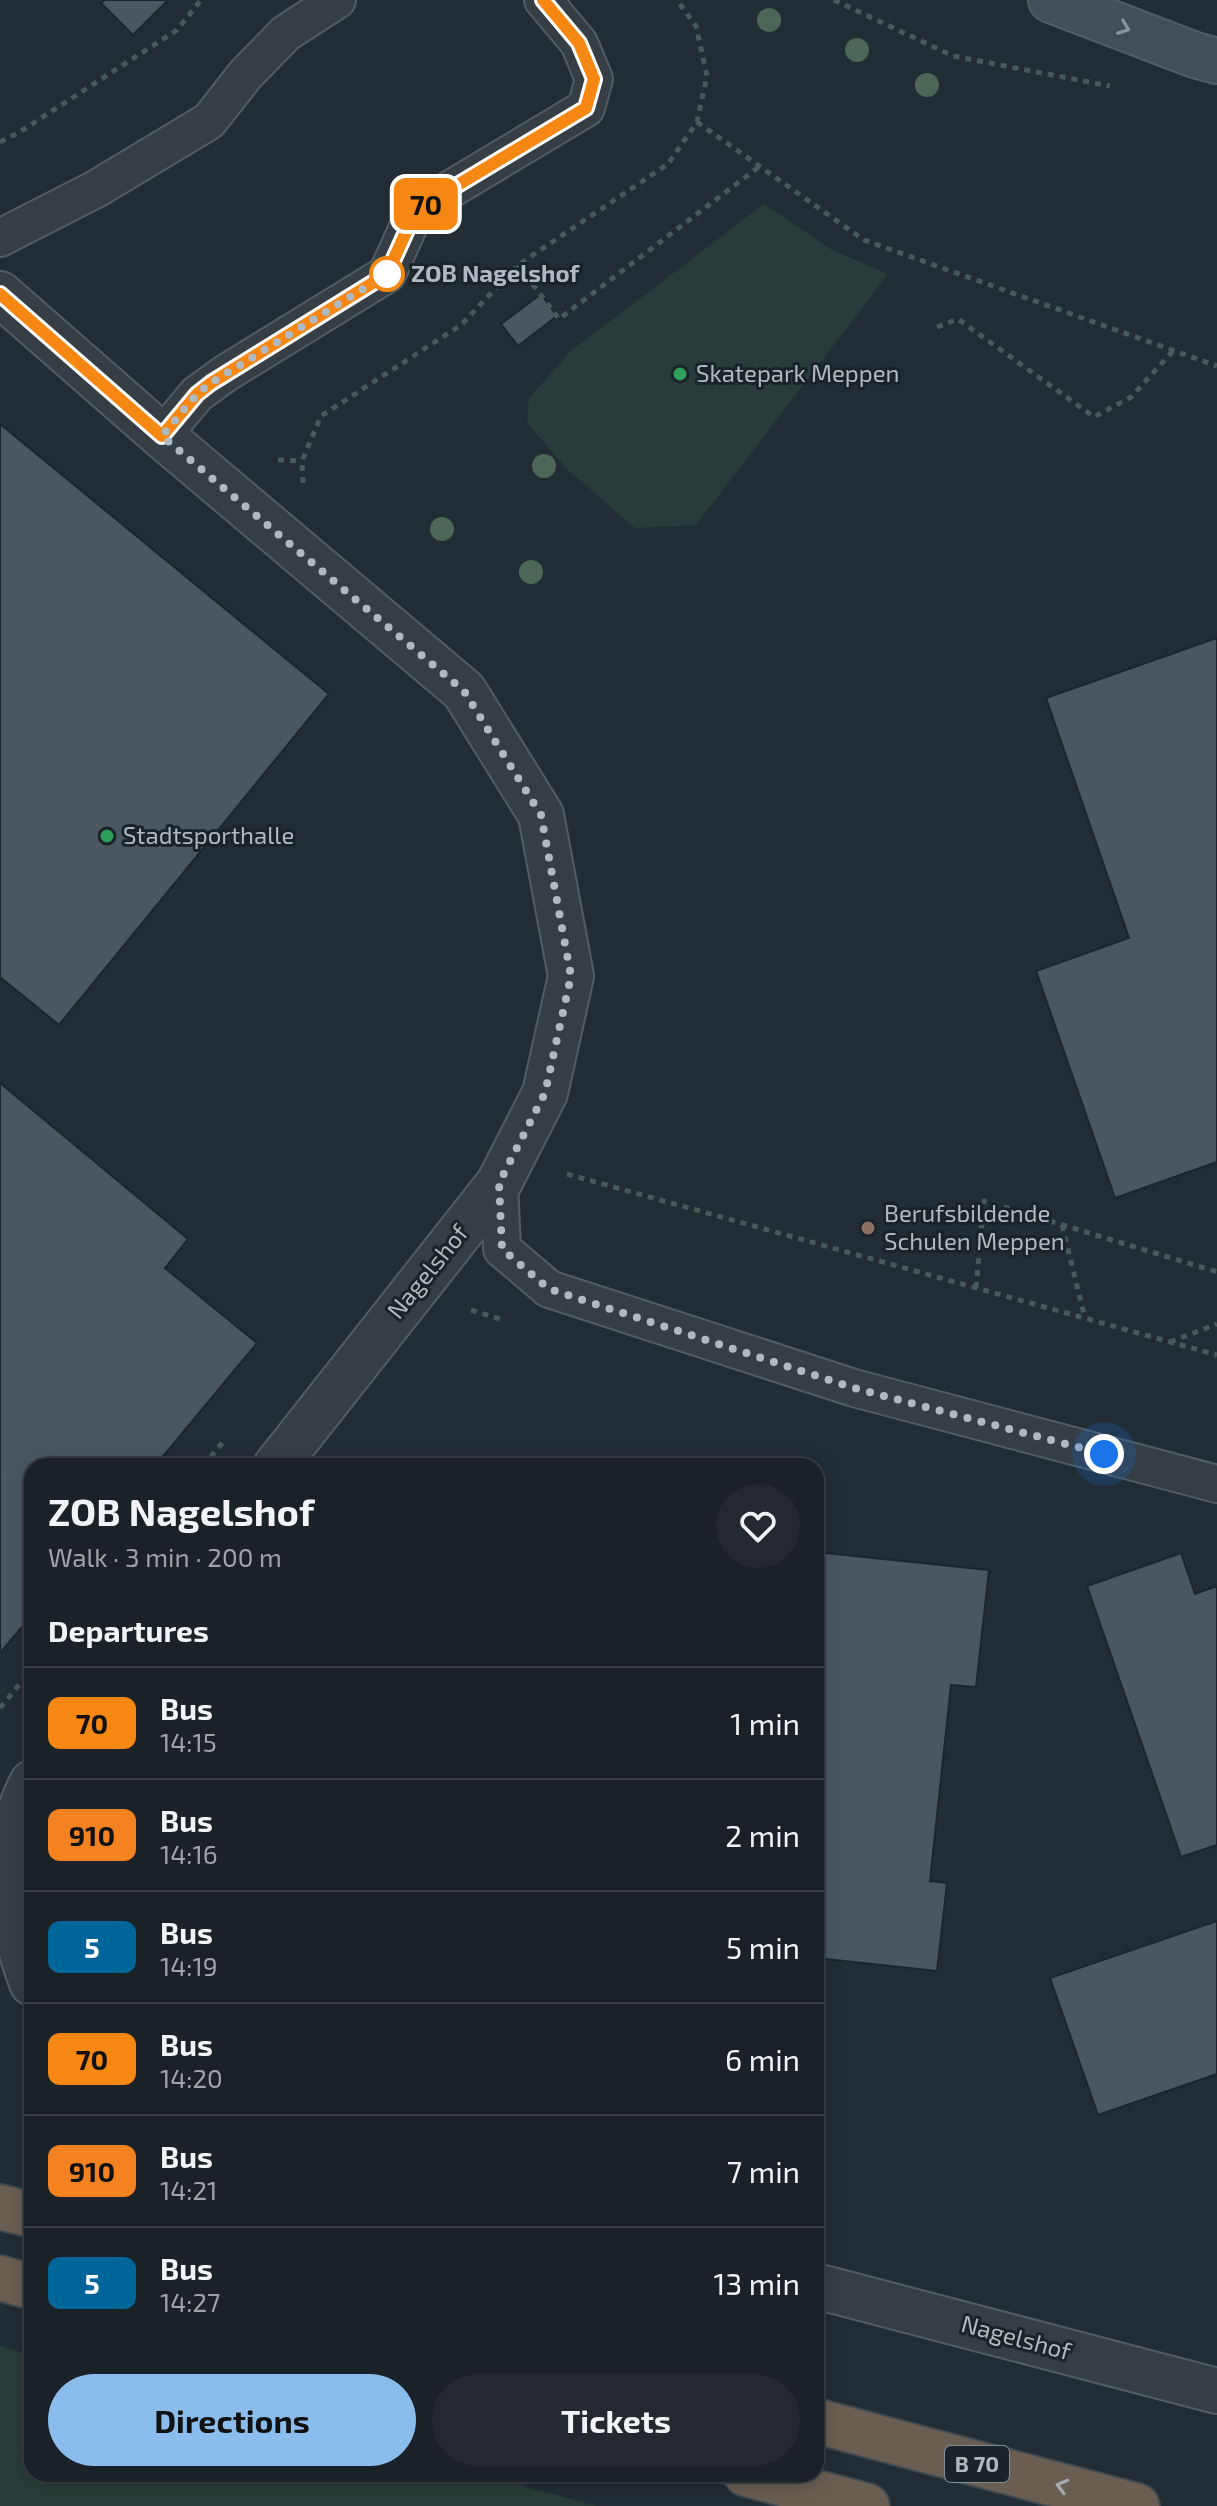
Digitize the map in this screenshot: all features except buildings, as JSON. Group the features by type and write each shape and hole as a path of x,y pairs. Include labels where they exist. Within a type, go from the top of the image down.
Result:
{"highway":[{"path":"0,2207 24,2213"},
{"path":"0,2278 24,2285"},
{"name":"B 70","path":"824,2423 1137,2506"},
{"path":"776,2482 867,2506"}],"street":[{"path":"1051,0 1217,61"},
{"name":"Nagelshof","path":"0,294 162,436 464,691 541,815 571,976 545,1093 499,1183 282,1458"},
{"path":"24,1797 9,1824 2,1859 15,1937 24,1961"},
{"name":"Nagelshof","path":"824,2288 1217,2391"}],"lane":[{"path":"0,238 96,189 209,121 245,75 286,33 337,0"},
{"path":"162,436 206,387 387,274 416,210 586,108 594,79 579,43 543,0"},
{"path":"499,1183 502,1249 549,1289 854,1388 1217,1484"}],"path":[{"path":"0,142 177,30 201,0"},
{"path":"304,495 302,461 321,416 461,325 518,265 668,164 697,122 707,76 696,26 677,0"},
{"path":"834,0 953,56 1118,89"},
{"path":"697,122 864,240 1217,366"},
{"path":"518,265 559,319 760,166"},
{"path":"937,327 958,319 1094,417 1131,397 1173,350"},
{"path":"499,1183 554,1170 1217,1355"},
{"path":"976,1288 984,1201 1217,1272"},
{"path":"1062,1225 1085,1318"},
{"path":"1170,1342 1217,1324"},
{"path":"0,1708 24,1679"}],"green space":[{"name":"Skatepark Meppen","path":"764,204 832,250 888,274 696,525 635,528 567,469 529,425 529,398 571,351"},
{"path":"0,2346 24,2353 24,2482 507,2482 597,2506 0,2506"}],"bus line":[{"name":"70","path":"0,294 162,436 197,394 211,383 387,274 416,210 586,108 594,79 579,43 543,0"}],"place":[{"name":"ZOB Nagelshof","path":"387,274"},
{"name":"Skatepark Meppen","path":"680,374"},
{"name":"Stadtsporthalle","path":"107,836"},
{"name":"Berufsbildende Schulen Meppen","path":"868,1228"}],"route":[{"path":"387,274 211,383 197,394 162,436 464,691 541,815 571,976 545,1093 499,1183 502,1249 549,1289 854,1388 1104,1454"}]}
